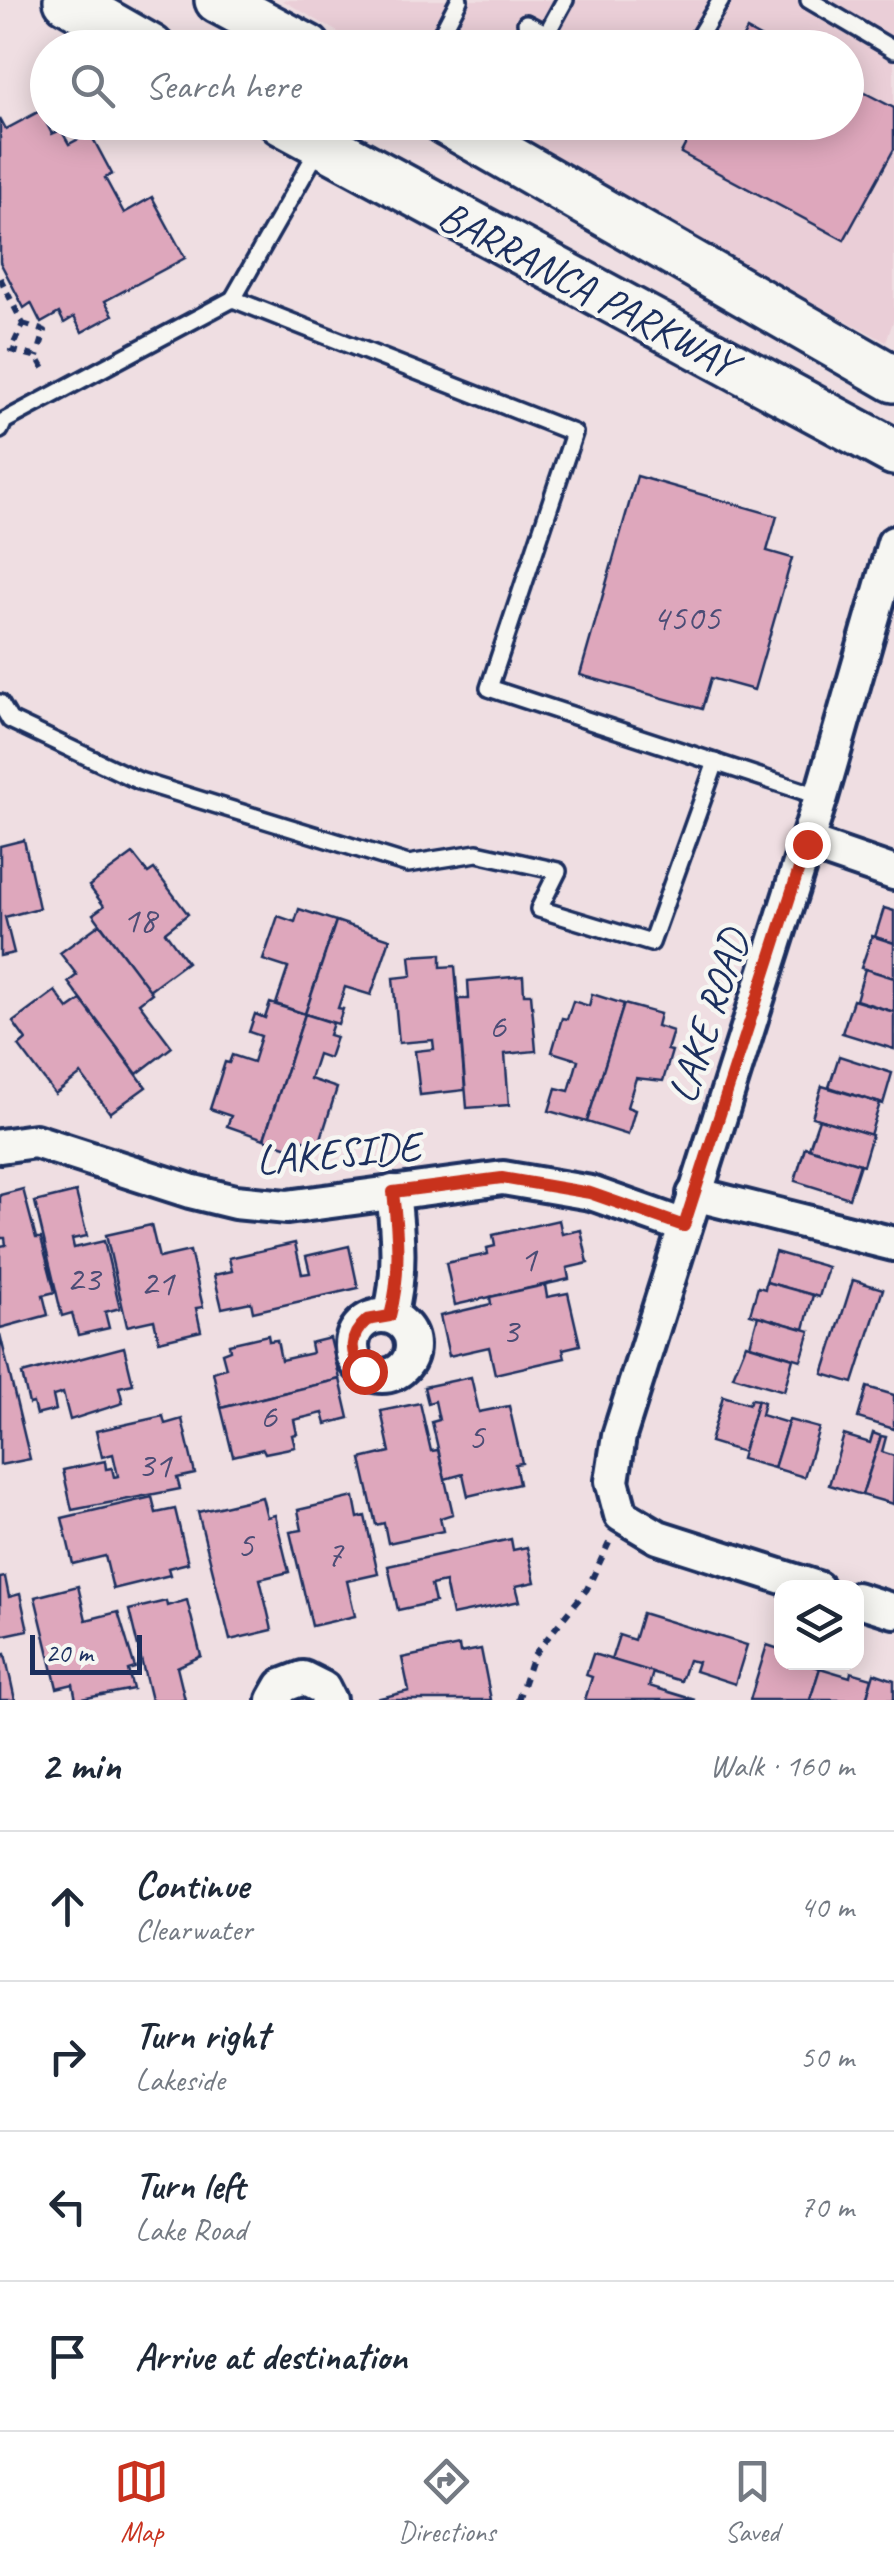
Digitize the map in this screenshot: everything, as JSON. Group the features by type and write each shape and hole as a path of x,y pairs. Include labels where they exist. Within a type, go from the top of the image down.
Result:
{"main road":[{"path":"67,0 119,30"},
{"path":"218,0 274,30"},
{"name":"BARRANCA PARKWAY","path":"315,140 894,452"},
{"name":"BARRANCA PARKWAY","path":"477,140 894,379"}],"street":[{"name":"LAKE ROAD","path":"622,1515 612,1481 619,1436 822,797 894,543"},
{"path":"807,844 894,874"},
{"name":"LAKESIDE","path":"0,1146 34,1141 236,1202 287,1207 502,1178 590,1193 684,1226"},
{"path":"390,1316 397,1290 398,1231 393,1192"},
{"path":"694,1194 894,1244"},
{"path":"622,1515 658,1537 793,1580"},
{"path":"864,1602 894,1611"},
{"path":"274,1700 282,1686 303,1678 323,1688 329,1700"}],"lane":[{"path":"443,30 459,0"},
{"path":"549,30 565,0"},
{"path":"703,30 721,0"},
{"path":"809,0 860,30"},
{"path":"526,23 541,30"},
{"path":"864,32 894,50"},
{"path":"0,430 4,421 233,299 299,140"},
{"path":"233,299 574,433 489,688 822,797"},
{"path":"0,703 10,720 140,781 408,864 477,853 558,871 540,909 651,943 716,762"}],"path":[{"path":"0,278 23,324 45,331 37,357 56,393"},
{"path":"23,324 11,350 37,357"},
{"path":"518,1700 533,1656 587,1589 622,1515"}],"shaded area":[{"path":"282,0 894,0 894,319 886,342 677,230 521,140 864,140 864,30 334,30"}],"building":[{"path":"864,92 894,108 894,149 844,240 681,153 688,140 864,140"},
{"path":"30,116 30,140 67,140 69,144 94,140 112,174 105,178 124,213 152,197 185,258 105,301 113,315 82,332 74,317 64,323 59,313 41,323 31,303 24,308 0,262 0,118 6,129"},
{"path":"637,476 777,516 767,551 792,558 754,690 711,678 702,709 580,675"},
{"path":"24,840 39,908 5,917 14,953 0,956 0,846"},
{"path":"133,854 148,873 154,869 188,914 165,932 187,962 149,990 93,914 104,906 89,886"},
{"path":"884,908 894,911 894,943 875,937"},
{"path":"299,909 336,921 305,1014 276,1004 288,968 263,960 278,916 295,922"},
{"path":"336,921 390,939 371,995 345,987 338,1024 305,1014"},
{"path":"100,924 152,993 139,1003 172,1047 137,1074 68,982 77,975 60,953"},
{"path":"872,936 894,943 894,978 861,968"},
{"path":"441,954 441,967 455,966 465,1090 420,1095 415,1051 434,1049 433,1040 399,1043 393,978 412,976 410,956"},
{"path":"865,969 894,978 894,1012 856,1000"},
{"path":"523,976 524,994 531,994 536,1051 505,1054 509,1105 467,1108 458,999 469,999 468,981"},
{"path":"55,991 68,1009 81,1000 146,1087 110,1113 81,1074 55,1094 19,1046 26,1040 13,1022"},
{"path":"592,994 624,1004 587,1122 549,1111 556,1088 569,1091 578,1060 552,1052 562,1018 567,1019 573,1001 589,1006"},
{"path":"853,1000 894,1012 894,1049 842,1033"},
{"path":"270,1003 305,1014 264,1139 227,1126 231,1116 210,1109 225,1062 229,1063 232,1055 253,1062 261,1036 249,1032 255,1014 265,1018"},
{"path":"624,1004 660,1014 657,1026 673,1031 663,1081 636,1078 627,1107 635,1110 628,1135 587,1122"},
{"path":"305,1014 333,1023 329,1035 336,1037 329,1058 318,1054 310,1079 337,1088 319,1145 298,1138 294,1149 264,1139"},
{"path":"839,1056 892,1073 883,1104 829,1087"},
{"path":"822,1086 880,1103 870,1135 812,1117"},
{"path":"819,1119 872,1135 863,1165 809,1148"},
{"path":"805,1147 860,1164 849,1198 795,1181"},
{"path":"23,1189 55,1292 43,1295 48,1315 0,1328 0,1246 6,1245 5,1238 0,1238 0,1195"},
{"path":"76,1192 87,1236 72,1239 74,1248 104,1241 120,1308 105,1312 109,1328 78,1335 72,1313 62,1316 35,1202"},
{"path":"559,1220 562,1234 581,1230 588,1263 567,1268 569,1279 455,1305 446,1263 488,1254 487,1248 495,1246 493,1235"},
{"path":"151,1225 159,1258 190,1251 203,1307 196,1308 201,1331 159,1341 154,1320 127,1326 106,1235"},
{"path":"295,1243 302,1274 310,1273 306,1256 349,1246 358,1288 253,1312 251,1302 222,1308 214,1275 232,1271 229,1258"},
{"path":"775,1252 828,1267 819,1297 766,1282"},
{"path":"853,1280 883,1289 853,1383 823,1374"},
{"path":"766,1282 813,1295 804,1329 750,1314 758,1287 765,1289"},
{"path":"545,1285 547,1297 568,1293 580,1345 563,1349 565,1358 495,1374 489,1347 449,1356 440,1316 491,1304 490,1297"},
{"path":"758,1316 810,1331 801,1360 750,1345"},
{"path":"0,1334 30,1459 0,1465"},
{"path":"268,1335 269,1341 277,1340 281,1360 312,1353 310,1343 330,1338 340,1379 221,1408 213,1372 226,1368 222,1353 230,1350 229,1344"},
{"path":"746,1344 793,1358 784,1391 733,1376"},
{"path":"124,1347 133,1384 119,1387 123,1403 70,1420 63,1393 53,1396 56,1410 36,1415 33,1403 29,1404 22,1374"},
{"path":"471,1377 479,1412 509,1406 522,1463 515,1464 519,1484 468,1496 463,1474 445,1479 432,1422 439,1420 435,1401 428,1403 424,1387"},
{"path":"340,1379 349,1418 326,1424 323,1413 294,1420 295,1447 233,1456 221,1408"},
{"path":"867,1387 894,1395 894,1429 858,1418"},
{"path":"723,1396 749,1404 751,1399 758,1400 743,1452 710,1442"},
{"path":"758,1400 764,1402 761,1415 788,1423 774,1468 741,1459"},
{"path":"420,1403 431,1451 438,1450 453,1514 440,1518 443,1531 388,1543 384,1523 376,1525 361,1459 390,1452 381,1411"},
{"path":"163,1416 165,1424 182,1419 195,1474 177,1478 180,1489 72,1510 63,1470 105,1461 106,1469 112,1468 114,1477 118,1476 113,1454 102,1457 96,1431"},
{"path":"789,1420 819,1428 804,1477 774,1468"},
{"path":"873,1433 881,1436 862,1495 829,1485 844,1435 870,1443"},
{"path":"881,1436 886,1437 882,1452 894,1456 893,1504 862,1495"},
{"path":"152,1497 156,1513 175,1509 188,1563 168,1568 170,1575 113,1589 105,1556 73,1564 62,1518"},
{"path":"262,1497 267,1517 275,1515 289,1572 260,1579 272,1630 230,1640 198,1512"},
{"path":"354,1497 358,1518 365,1516 378,1574 347,1581 355,1616 312,1626 290,1532 302,1530 298,1510"},
{"path":"511,1539 513,1550 527,1547 535,1582 516,1586 520,1601 452,1615 445,1582 431,1585 435,1602 398,1610 388,1566"},
{"path":"5,1577 9,1597 20,1594 28,1630 0,1636 0,1578"},
{"path":"78,1586 86,1620 118,1612 135,1668 128,1670 133,1689 76,1700 73,1684 57,1688 35,1597"},
{"path":"187,1600 201,1656 177,1667 185,1700 151,1700 129,1610"},
{"path":"642,1613 747,1645 735,1684 695,1671 698,1662 688,1660 681,1681 611,1660 619,1635 634,1640"},
{"path":"767,1645 774,1647 774,1670 819,1670 810,1700 750,1700"},
{"path":"459,1646 460,1653 481,1649 491,1700 372,1700 409,1691 402,1658"},
{"path":"5,1654 15,1700 0,1700 0,1655"},
{"path":"593,1654 653,1672 649,1686 695,1700 585,1700 592,1677 586,1675"},
{"path":"819,1670 872,1678 866,1700 810,1700"},
{"path":"874,1673 894,1680 894,1700 866,1700"}],"route":[{"path":"364,1371 356,1362 352,1339 367,1320 390,1316 397,1290 398,1231 393,1192 502,1178 590,1193 684,1226 807,844"}]}
